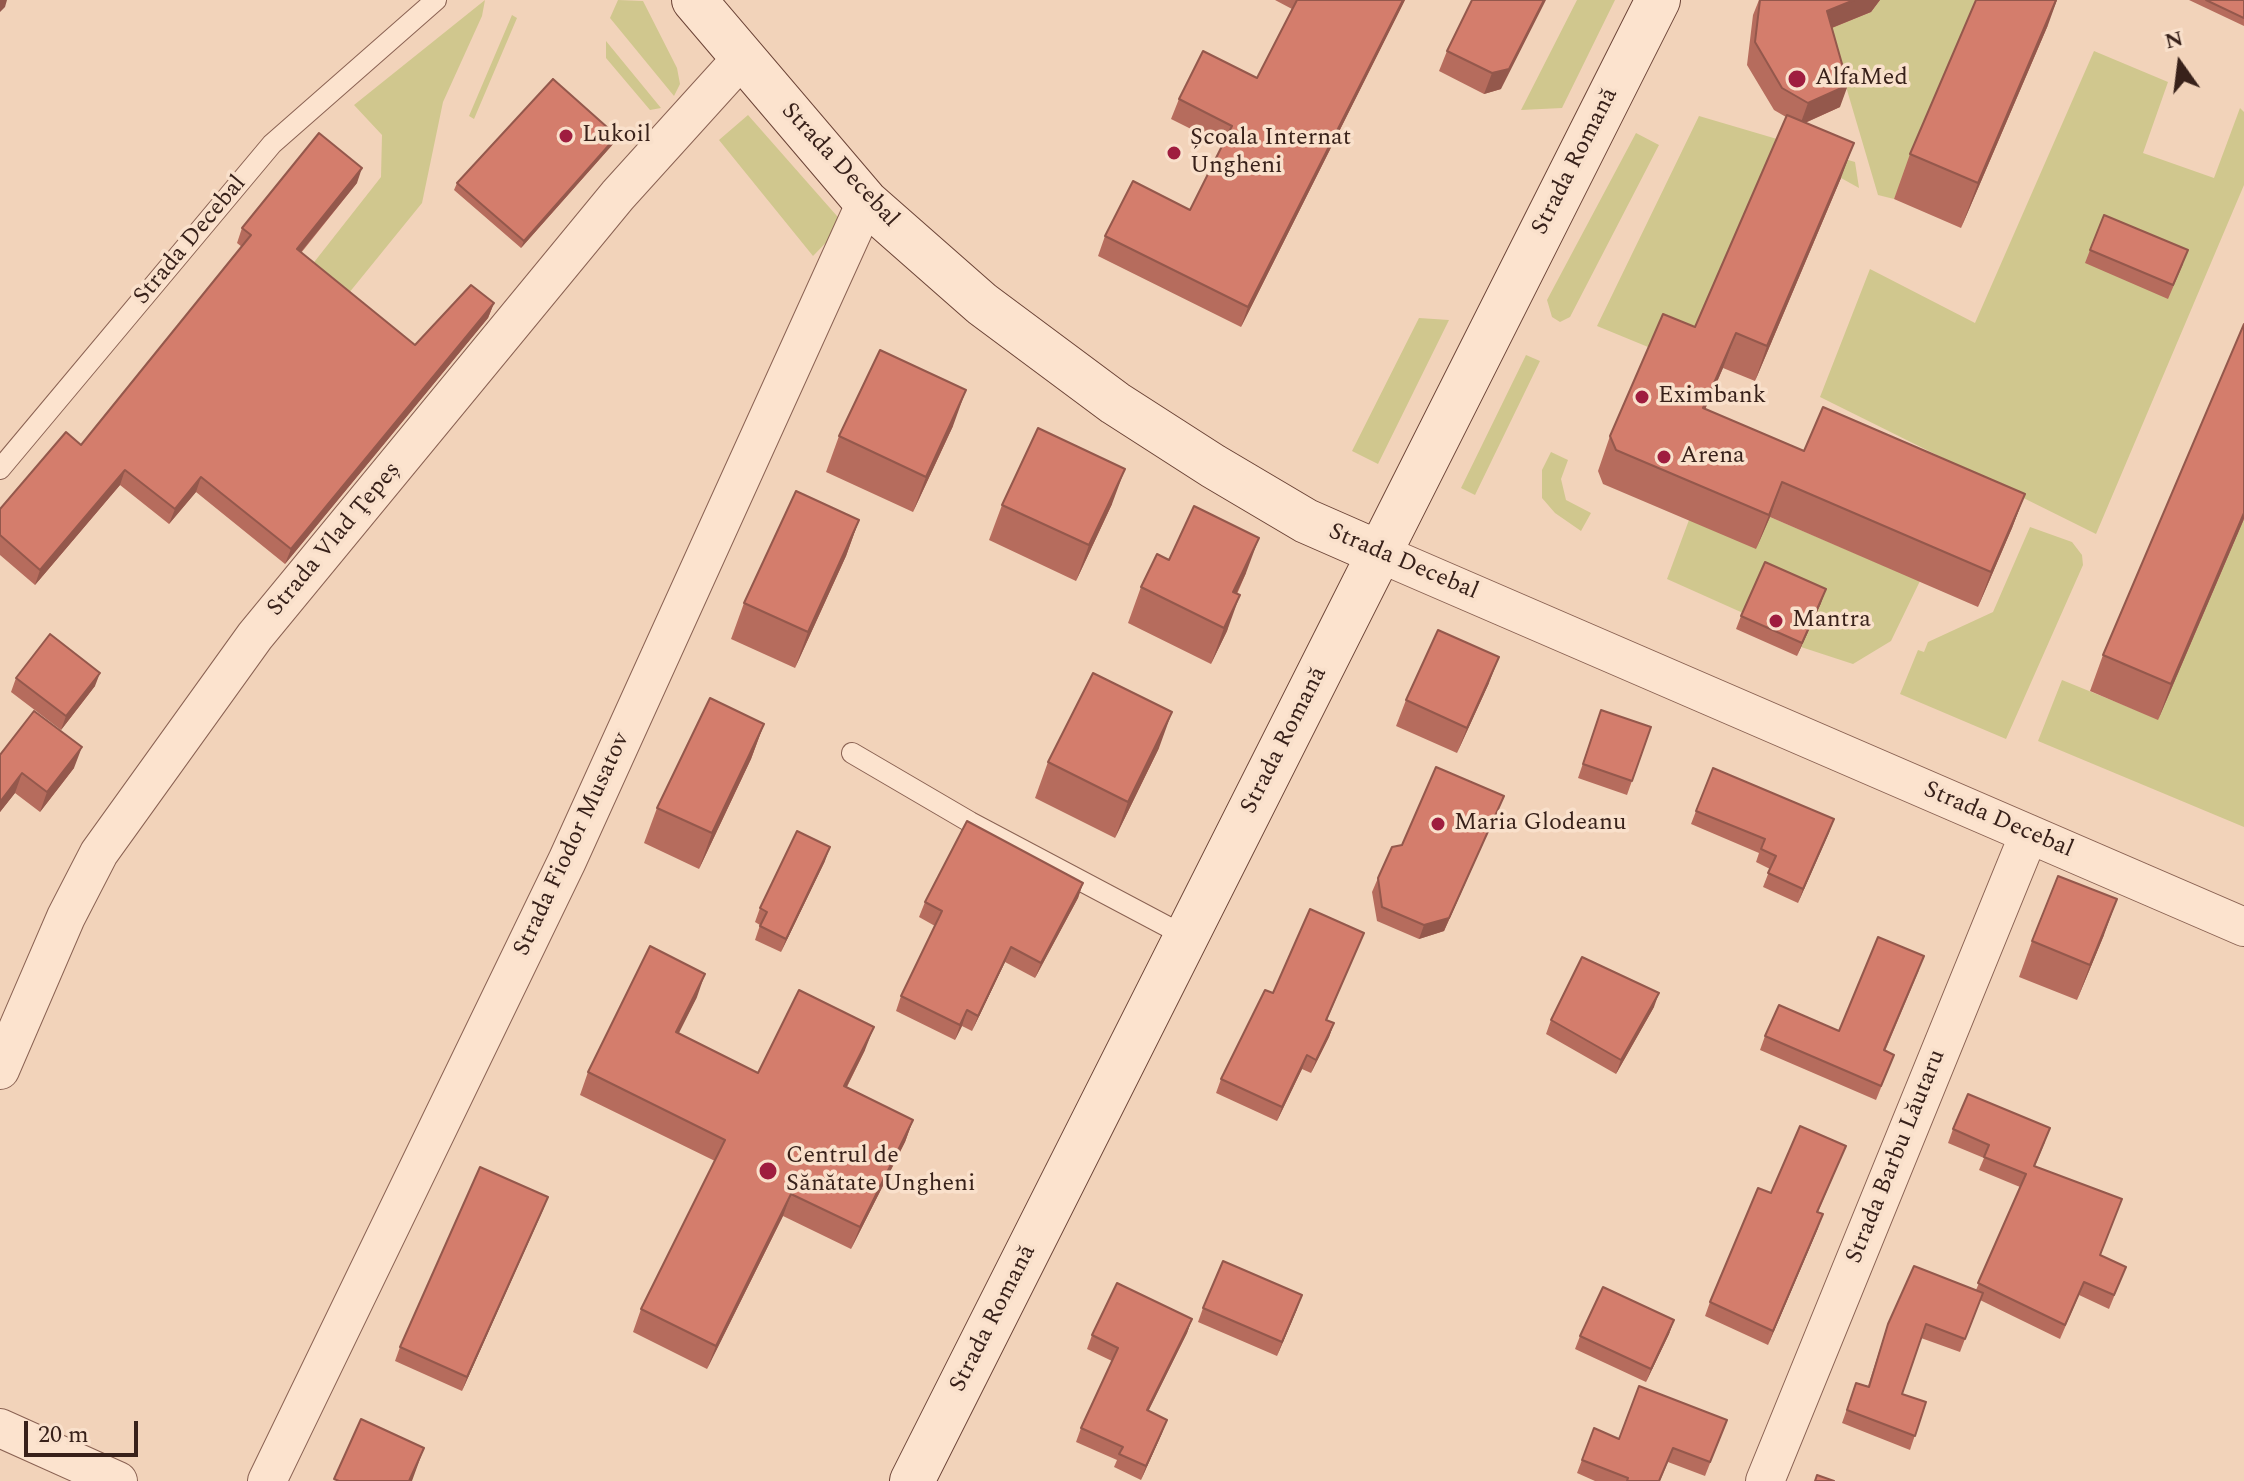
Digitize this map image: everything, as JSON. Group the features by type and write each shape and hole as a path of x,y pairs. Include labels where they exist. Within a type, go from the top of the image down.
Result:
{"main road":[{"name":"Strada Decebal","path":"694,0 866,202 982,304 1115,403 1306,521 1379,553"},
{"name":"Strada Romană","path":"912,1481 1658,0"}],"street":[{"name":"Strada Vlad Ţepeș","path":"0,1070 66,917 99,853 255,636 618,195 742,58"},
{"name":"Strada Fiodor Musatov","path":"267,1481 573,847 866,202"},
{"name":"Strada Decebal","path":"1379,553 2244,927"},
{"name":"Strada Barbu Lăutaru","path":"1765,1481 2029,834"},
{"path":"0,1428 118,1481"}],"lane":[{"name":"Strada Decebal","path":"0,469 272,144 436,0"},
{"path":"852,753 983,829 1187,937"}],"shaded area":[{"path":"485,0 482,16 443,102 422,203 340,304 304,275 381,177 382,135 354,105"},
{"path":"618,0 643,1 677,68 680,84 674,96 610,18"},
{"path":"1577,0 1615,0 1562,108 1521,110"},
{"path":"1880,0 1979,0 1894,199 1878,195 1829,29 1871,12"},
{"path":"512,15 517,18 474,119 469,116"},
{"path":"606,41 661,108 650,110 606,58"},
{"path":"2094,51 2168,82 2143,153 2214,178 2240,108 2244,112 2244,185 2096,534 1820,397 1870,269 1975,323"},
{"path":"748,115 844,224 813,256 719,140"},
{"path":"1699,116 1855,162 1859,188 1841,178 1687,363 1597,326"},
{"path":"1636,133 1659,145 1570,317 1560,322 1552,317 1547,300"},
{"path":"1419,318 1449,320 1378,464 1352,451"},
{"path":"1526,355 1540,361 1475,495 1461,488"},
{"path":"1551,452 1568,460 1561,479 1566,500 1591,513 1581,531 1555,513 1542,498 1542,470"},
{"path":"1770,517 1920,581 1891,641 1853,664 1801,647 1820,603 1743,613 1667,579 1689,520"},
{"path":"2244,519 2244,827 2038,741 2062,680 2158,719"},
{"path":"2030,527 2072,542 2082,555 2083,565 2006,739 1900,694 1918,650 1924,652 1928,642 1993,612"}],"building":[{"path":"1297,0 1403,0 1248,307 1105,236 1133,181 1190,210 1232,126 1179,99 1203,51 1257,78"},
{"path":"1472,0 1544,0 1509,69 1492,73 1447,51"},
{"path":"1760,0 1854,0 1827,11 1848,85 1808,103 1782,88 1755,42"},
{"path":"1976,0 2056,0 1978,183 1910,154"},
{"path":"2206,0 2244,0 2244,18"},
{"path":"553,79 617,136 524,241 457,183"},
{"path":"1787,115 1854,143 1767,346 1736,333 1703,408 1804,451 1823,407 2025,494 1991,572 1782,482 1769,515 1616,450 1610,436 1663,314 1695,327"},
{"path":"319,133 362,168 297,249 415,345 471,285 494,303 291,549 201,477 175,509 125,470 40,570 0,535 0,509 66,432 81,445 251,235 242,228"},
{"path":"2104,215 2188,250 2173,285 2090,250"},
{"path":"2244,324 2244,513 2171,684 2103,655"},
{"path":"880,350 966,390 926,477 839,436"},
{"path":"1038,428 1125,469 1089,545 1002,505"},
{"path":"796,491 859,520 808,632 744,603"},
{"path":"1194,506 1259,538 1233,592 1240,595 1224,628 1141,587 1157,554 1169,560"},
{"name":"Mantra","path":"1765,562 1826,589 1802,643 1741,616"},
{"path":"1438,630 1499,657 1467,728 1406,700"},
{"path":"50,634 100,673 66,716 16,678"},
{"path":"1093,673 1172,712 1128,802 1048,762"},
{"path":"710,698 764,724 712,833 657,808"},
{"path":"1601,710 1651,727 1632,781 1583,764"},
{"path":"34,711 82,747 47,792 22,773 0,802 0,755"},
{"path":"1436,767 1504,796 1449,918 1424,925 1382,907 1378,878 1392,847 1402,845"},
{"path":"1713,768 1834,819 1803,889 1768,873 1776,856 1761,849 1765,839 1696,811"},
{"path":"967,821 1083,883 1041,963 1011,947 978,1016 967,1010 960,1025 901,996 942,911 925,902"},
{"path":"797,831 830,847 786,939 760,926 767,912 760,908"},
{"path":"2058,876 2117,899 2090,965 2032,941"},
{"path":"1310,909 1364,933 1326,1020 1334,1023 1316,1060 1307,1055 1282,1107 1221,1079 1265,990 1273,993"},
{"path":"1878,937 1924,956 1884,1050 1894,1055 1881,1086 1765,1036 1779,1005 1839,1031"},
{"path":"650,946 705,974 676,1032 758,1073 799,990 874,1027 844,1086 913,1120 860,1227 791,1194 716,1346 641,1309 725,1140 588,1072"},
{"path":"1582,957 1659,993 1621,1060 1551,1020"},
{"path":"1968,1094 2050,1128 2034,1166 2122,1199 2100,1255 2126,1267 2114,1295 2084,1282 2065,1325 1978,1283 2026,1174 1984,1157 1989,1145 1953,1129"},
{"path":"1800,1126 1846,1146 1817,1212 1823,1214 1773,1331 1710,1302 1758,1188 1771,1193"},
{"path":"480,1167 548,1197 467,1377 400,1347"},
{"path":"1223,1261 1302,1295 1282,1342 1203,1308"},
{"path":"1914,1266 1983,1293 1965,1339 1926,1324 1902,1394 1926,1402 1915,1436 1847,1410 1856,1383 1869,1387 1888,1324"},
{"path":"1117,1283 1192,1319 1147,1410 1167,1420 1146,1466 1119,1454 1123,1447 1081,1428 1118,1348 1092,1335"},
{"path":"1603,1287 1674,1320 1651,1369 1580,1336"},
{"path":"1639,1386 1727,1420 1710,1462 1673,1448 1659,1481 1627,1481 1628,1478 1582,1460 1594,1428 1619,1439"},
{"path":"361,1419 424,1448 409,1481 334,1479"},
{"path":"1817,1475 1834,1481 1815,1481"}],"place":[{"name":"AlfaMed","path":"1797,79"},
{"name":"Lukoil","path":"566,136"},
{"name":"Școala Internat Ungheni","path":"1174,153"},
{"name":"Eximbank","path":"1642,397"},
{"name":"Arena","path":"1664,457"},
{"name":"Mantra","path":"1776,621"},
{"name":"Maria Glodeanu","path":"1438,824"},
{"name":"Centrul de Sănătate Ungheni","path":"768,1171"}]}
